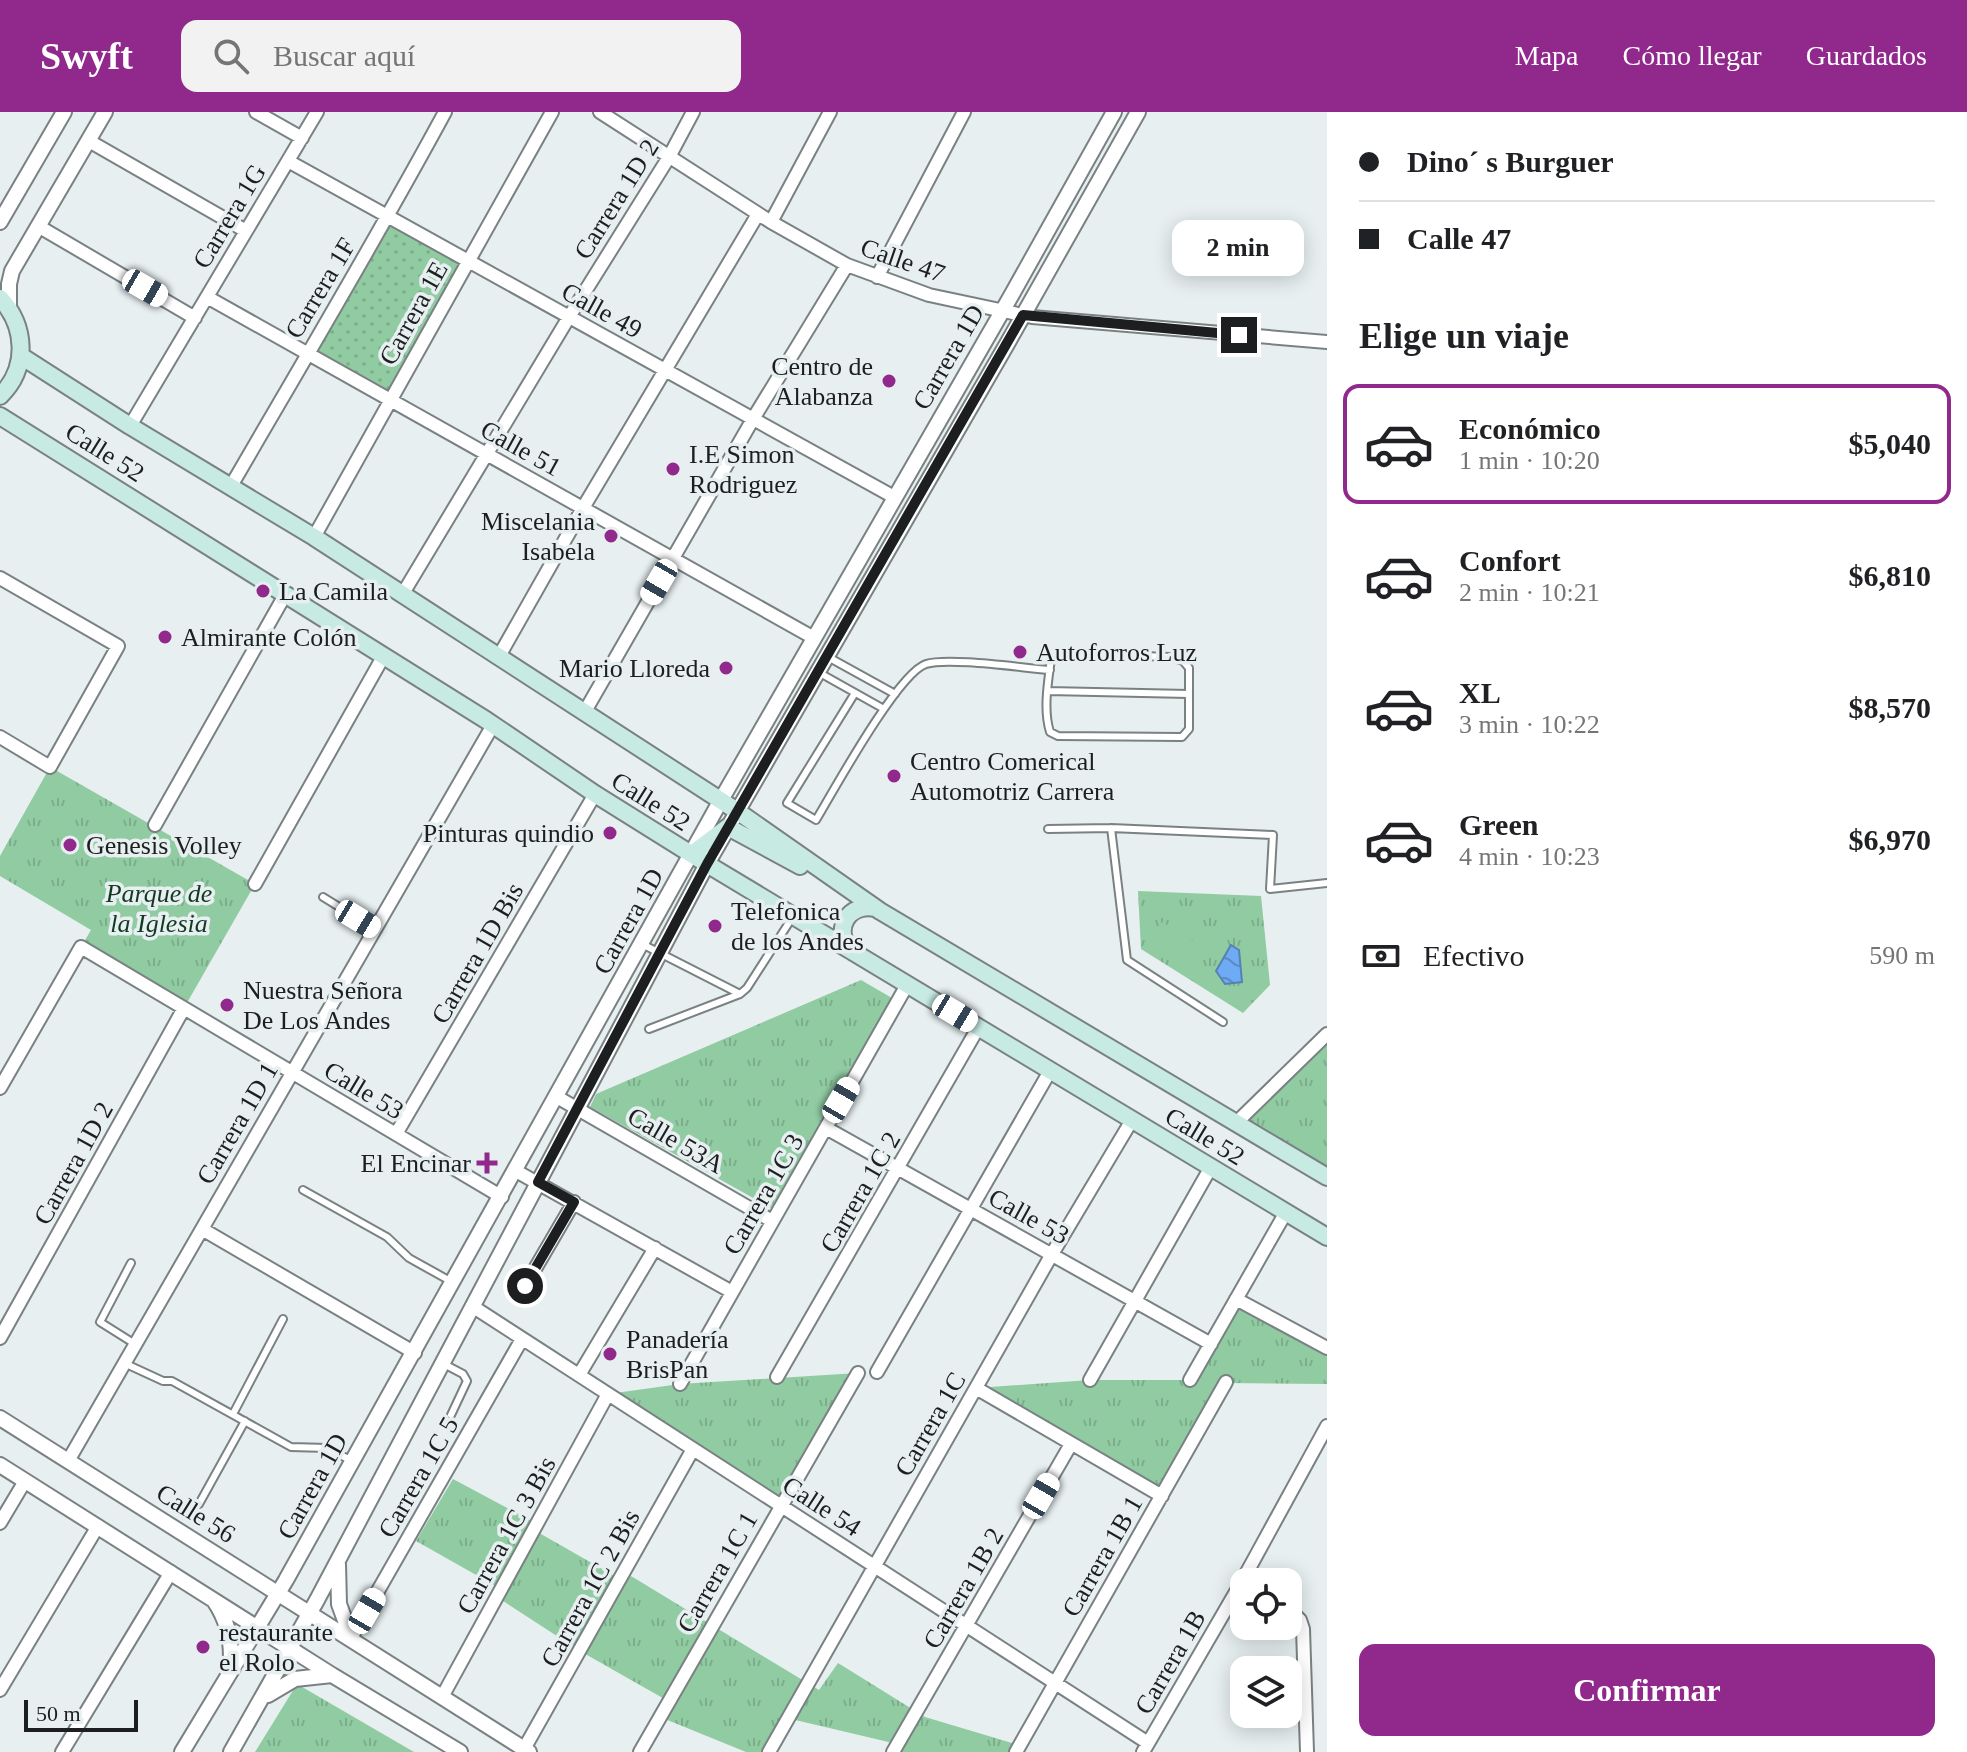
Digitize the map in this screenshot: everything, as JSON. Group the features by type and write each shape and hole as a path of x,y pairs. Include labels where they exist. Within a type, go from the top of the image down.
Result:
{"main road":[{"path":"0,396 12,381 21,356 20,331 5,303"},
{"name":"Calle 52","path":"21,356 314,537 721,800 880,911 1327,1177"},
{"name":"Calle 52","path":"0,416 493,725 707,864 1327,1237"},
{"path":"692,854 728,827 858,897"},
{"path":"855,954 842,937 843,922 859,908 880,911"}],"street":[{"path":"0,222 64,112"},
{"path":"5,303 12,271 105,112"},
{"path":"256,112 302,138"},
{"name":"Carrera 1G","path":"130,426 317,112"},
{"name":"Carrera 1F","path":"231,486 388,217 445,112"},
{"name":"Carrera 1E","path":"314,537 552,112"},
{"name":"Calle 47","path":"600,112 758,214 847,265 929,295 1023,315 1327,342"},
{"name":"Carrera 1D 2","path":"402,595 669,157 693,112"},
{"path":"771,222 830,112"},
{"path":"877,277 964,112"},
{"name":"Carrera 1D","path":"182,1752 279,1593 721,800 1114,112"},
{"name":"Carrera 1D","path":"231,1752 310,1613 707,864 1138,112"},
{"path":"89,141 246,231"},
{"name":"Calle 49","path":"288,161 894,497"},
{"path":"498,658 583,508 758,214"},
{"path":"38,226 195,318"},
{"path":"584,713 753,419 847,265"},
{"name":"Calle 51","path":"207,297 814,638"},
{"path":"0,578 118,646 50,767 0,737"},
{"path":"155,825 285,595"},
{"path":"255,884 383,657"},
{"name":"Carrera 1D 1","path":"68,1461 493,725"},
{"name":"Carrera 1D Bis","path":"396,1134 595,794"},
{"name":"Calle 53","path":"4,1072 81,947 502,1197"},
{"name":"Carrera 1C 3","path":"680,1384 907,985"},
{"name":"Carrera 1D 2","path":"0,1338 184,1008"},
{"name":"Carrera 1C 2","path":"777,1377 978,1028"},
{"path":"1237,1122 1327,1034"},
{"path":"877,1372 1050,1071"},
{"path":"0,1088 4,1072"},
{"name":"Calle 53A","path":"557,1097 772,1221"},
{"name":"Carrera 1C","path":"769,1752 1052,1254 1132,1120"},
{"name":"Calle 53","path":"826,1128 1211,1344"},
{"path":"1090,1380 1211,1167"},
{"path":"516,1171 732,1292"},
{"path":"525,1286 574,1202"},
{"path":"1190,1380 1286,1212"},
{"path":"202,1229 415,1353"},
{"path":"579,1375 655,1248"},
{"path":"1236,1299 1327,1348"},
{"name":"Calle 54","path":"472,1306 1054,1683 1146,1748"},
{"name":"Carrera 1C 5","path":"351,1638 522,1339"},
{"name":"Carrera 1C 1","path":"640,1752 858,1373"},
{"name":"Carrera 1B 1","path":"1016,1752 1226,1382"},
{"path":"976,1388 1162,1496"},
{"name":"Carrera 1C 3 Bis","path":"442,1697 608,1394"},
{"name":"Calle 56","path":"0,1418 527,1750"},
{"name":"Carrera 1B","path":"1252,1568 1327,1426"},
{"name":"Carrera 1B 2","path":"893,1752 1071,1444"},
{"name":"Carrera 1C 2 Bis","path":"527,1750 693,1449"},
{"path":"0,1465 332,1675 460,1752"},
{"path":"0,1523 25,1481"},
{"path":"0,1690 98,1526"},
{"path":"338,1559 339,1604 351,1638"},
{"path":"62,1752 171,1572"},
{"path":"213,1599 229,1631 229,1675"},
{"name":"Carrera 1B","path":"1146,1748 1230,1606"},
{"path":"1302,1626 1307,1752"},
{"path":"261,1701 295,1679 332,1675"}],"lane":[{"path":"1058,653 1170,657 1183,661 1189,668 1189,729 1182,737 1058,736 1050,732 1046,720 1050,670 1051,659 1058,653"},
{"path":"827,656 895,694"},
{"path":"855,693 787,803 816,820 884,709 911,673 925,664 943,662 1050,670"},
{"path":"818,672 884,709"},
{"path":"1048,691 1189,694"},
{"path":"1111,828 1127,960 1223,1022"},
{"path":"1048,829 1111,828 1273,835 1270,889 1327,883"},
{"path":"323,897 375,929"},
{"path":"649,1029 740,994 794,915"},
{"path":"642,944 740,994"},
{"path":"303,1190 387,1237 409,1258 454,1283"},
{"path":"131,1263 100,1320 103,1325 135,1344"},
{"path":"233,1414 283,1319"},
{"path":"124,1363 163,1381 172,1381 291,1447 327,1448 353,1462"},
{"path":"442,1363 463,1374 467,1381 451,1415"},
{"path":"199,1504 245,1421"}],"green space":[{"path":"388,217 468,261 391,399 307,353"},
{"name":"Parque de la Iglesia","path":"50,767 255,884 184,1008 81,947 91,930 0,876 0,856"},
{"path":"1138,891 1261,896 1270,985 1243,1013 1141,949"},
{"path":"1162,922 1196,943 1184,963 1149,942"},
{"path":"861,980 892,998 771,1208 590,1107 596,1094"},
{"path":"1327,1034 1327,1177 1237,1122"},
{"path":"1236,1299 1327,1348 1327,1384 1226,1383 1162,1496 976,1388 1090,1380 1189,1380"},
{"path":"858,1373 781,1505 608,1394 680,1384"},
{"path":"453,1479 537,1524 534,1530 625,1582 631,1576 819,1690 838,1663 925,1717 1012,1743 1014,1752 894,1752 897,1744 791,1719 769,1752 746,1752 660,1717 668,1701 580,1651 497,1597 501,1589 416,1541"},
{"path":"297,1684 414,1752 255,1752"}],"water":[{"path":"1231,945 1239,950 1242,982 1225,984 1216,971"}],"place":[{"name":"Centro de Alabanza","path":"889,381"},
{"name":"I.E Simon Rodriguez","path":"673,469"},
{"name":"Miscelania Isabela","path":"611,536"},
{"name":"La Camila","path":"263,591"},
{"name":"Almirante Colón","path":"165,637"},
{"name":"Autoforros Luz","path":"1020,652"},
{"name":"Mario Lloreda","path":"726,668"},
{"name":"Centro Comerical Automotriz Carrera","path":"894,776"},
{"name":"Pinturas quindio","path":"610,833"},
{"name":"Genesis Volley","path":"70,845"},
{"name":"Telefonica de los Andes","path":"715,926"},
{"name":"Nuestra Señora De Los Andes","path":"227,1005"},
{"name":"El Encinar","path":"487,1163"},
{"name":"Panadería BrisPan","path":"610,1354"},
{"name":"restaurante el Rolo","path":"203,1647"}],"route":[{"path":"525,1286 574,1202 538,1182 707,864 1023,315 1239,335"}]}
